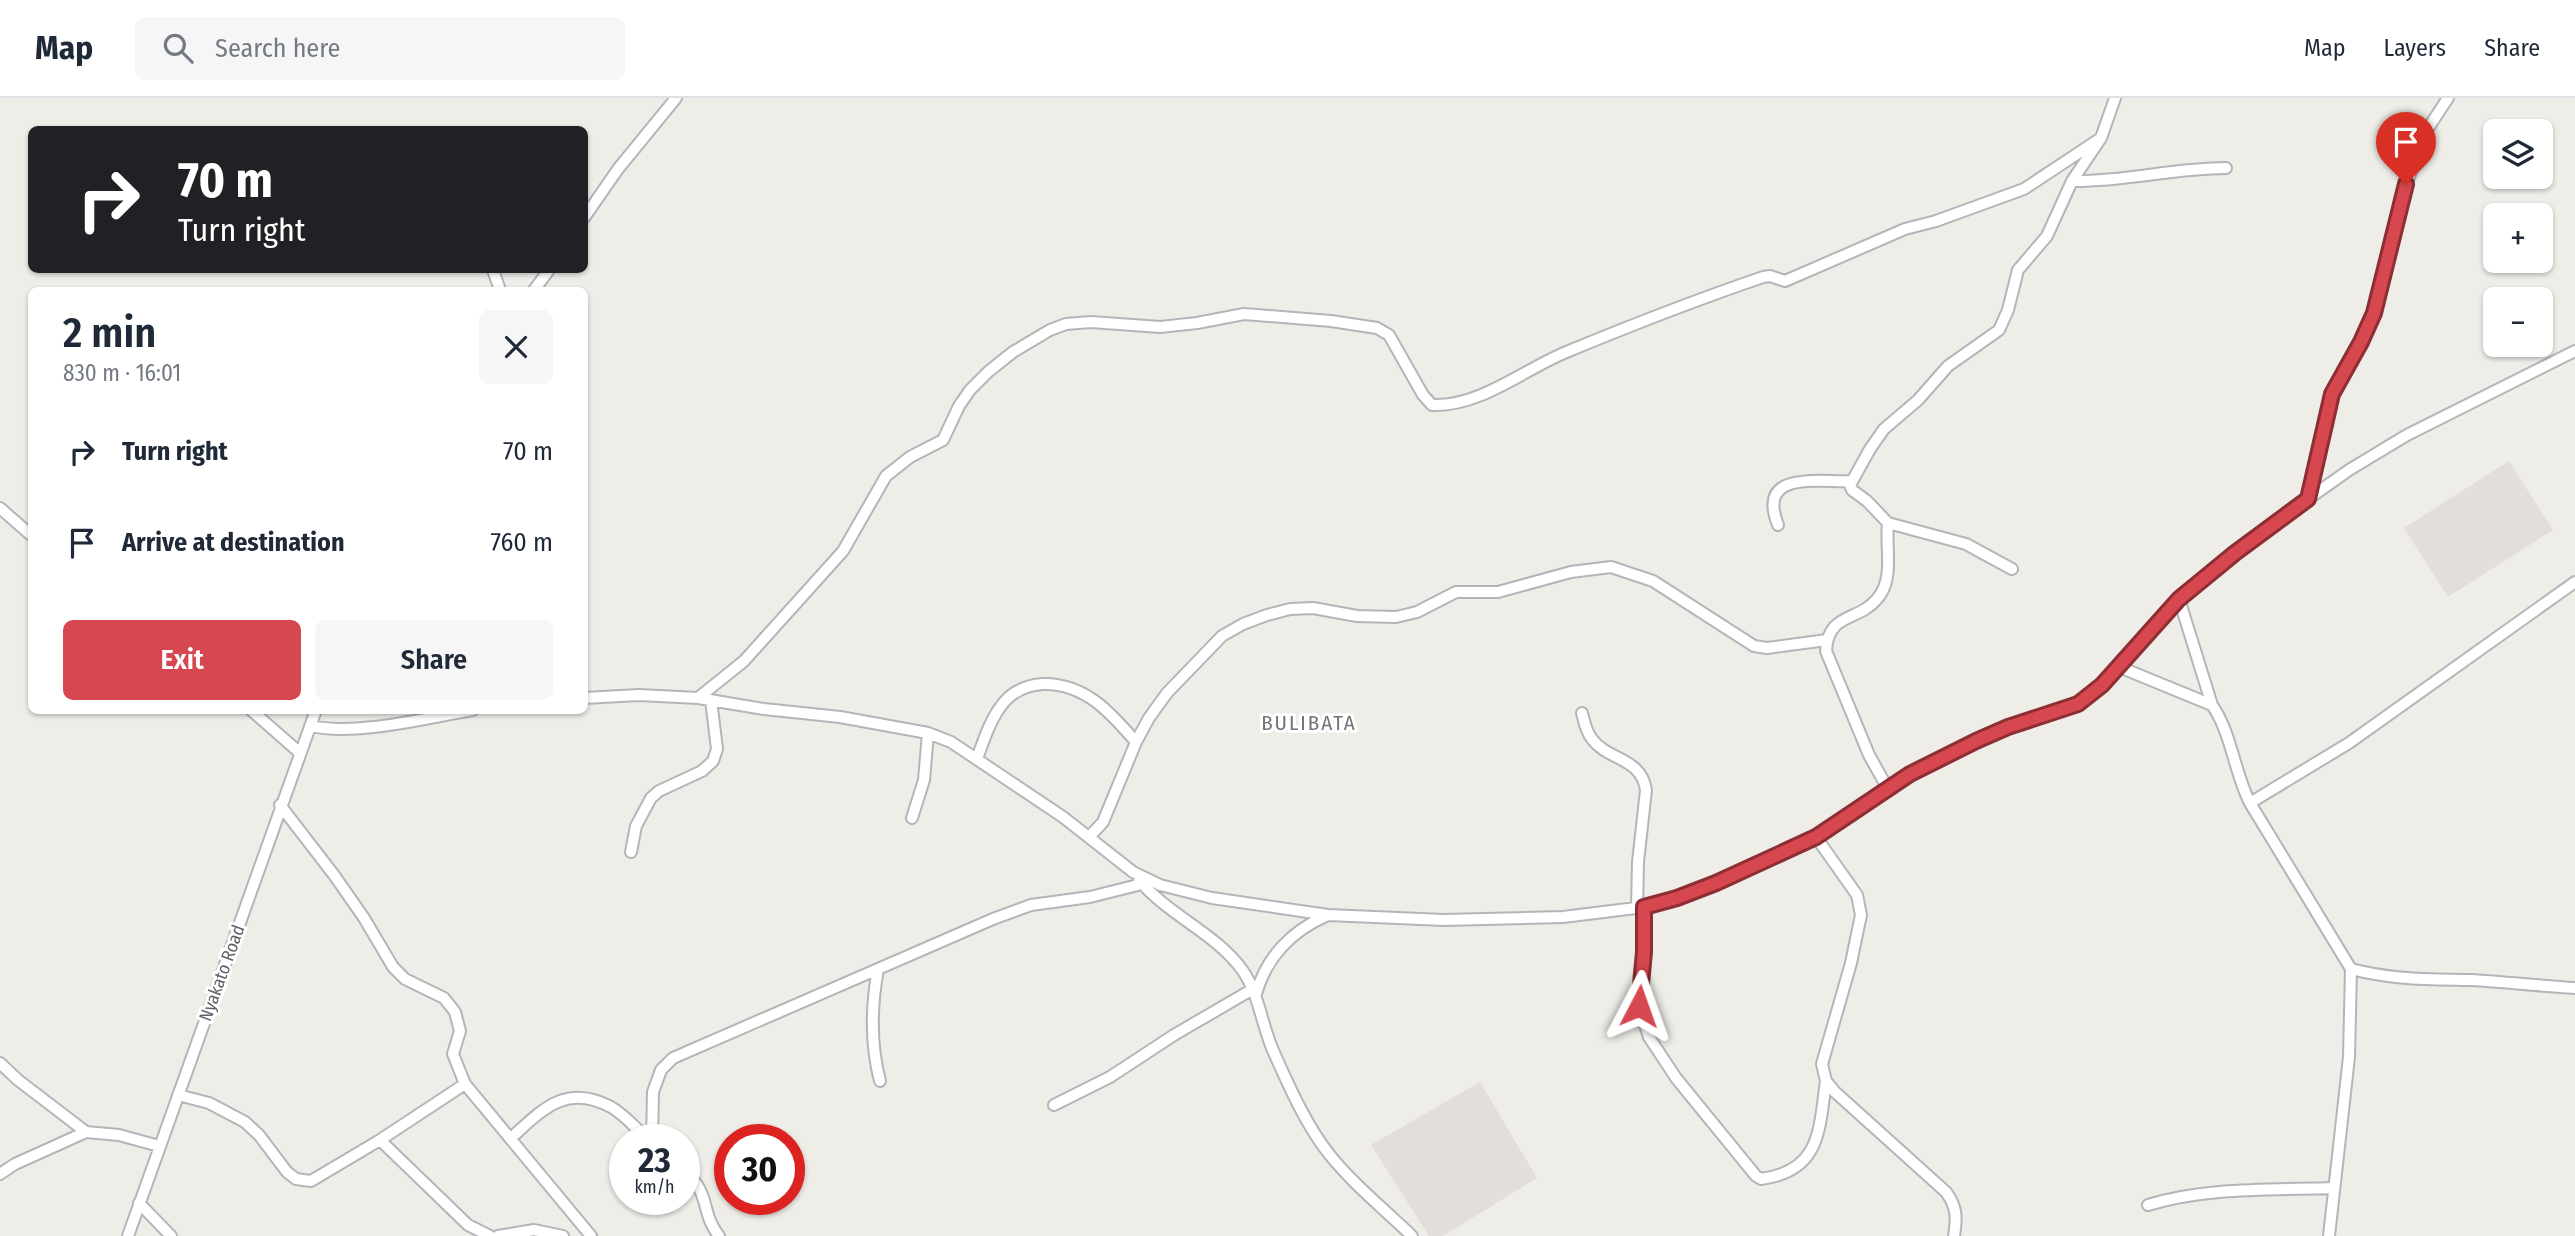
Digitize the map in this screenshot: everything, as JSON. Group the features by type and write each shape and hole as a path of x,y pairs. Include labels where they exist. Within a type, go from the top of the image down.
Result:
{"street":[{"path":"588,212 618,169 676,98"},
{"path":"2012,569 1966,544 1888,523 1852,490 1852,481 1884,429 1918,400 1948,366 1999,330 2008,310 2018,270 2047,236 2072,181 2101,138 2115,98"},
{"path":"2308,499 2332,394 2374,313 2402,200 2421,139 2448,98"},
{"path":"698,698 744,661 843,551 886,476 910,457 943,440 970,390 1013,352 1050,330 1066,324 1091,322 1160,327 1244,314 1377,328 1389,335 1423,396 1432,405 1450,406 1476,397 1561,355 1654,317 1763,277 1770,276 1785,281 1905,229 2014,193 2101,138"},
{"path":"2072,181 2100,181 2178,170 2226,169"},
{"path":"1133,872 1176,890 1212,898 1328,915 1444,920 1563,918 1640,908 1677,898 1816,837 1910,774 1976,741 2008,727 2078,704 2102,685 2179,599 2308,499 2407,435 2575,351"},
{"path":"1779,525 1774,504 1776,494 1782,488 1817,480 1852,481"},
{"path":"0,508 28,532"},
{"path":"1888,523 1886,539 1889,569 1878,599 1840,621 1829,633 1826,651 1869,755 1888,789"},
{"path":"1090,836 1108,813 1136,742 1167,693 1222,636 1243,624 1290,609 1313,608 1357,617 1395,617 1417,612 1457,592 1497,592 1571,572 1611,568 1653,580 1754,646 1767,648 1827,640"},
{"path":"2250,803 2349,743 2575,582"},
{"path":"2179,599 2212,705 2219,716 2242,787 2351,969 2349,1057 2329,1236"},
{"path":"2117,666 2212,705"},
{"path":"977,759 997,712 1017,691 1033,685 1055,684 1077,689 1115,718 1136,742"},
{"path":"588,698 639,695 698,698 839,717 928,733 951,742 1090,836 1133,872 1157,899 1223,949 1244,973 1254,992 1273,1051 1318,1139 1344,1171 1412,1236"},
{"path":"631,852 636,826 651,797 702,771 713,761 717,749 711,701"},
{"path":"1582,713 1592,739 1633,767 1644,779 1646,790 1638,862 1644,952 1639,1006 1649,1037 1676,1078 1761,1179 1786,1173 1799,1167 1809,1157 1815,1146 1825,1081"},
{"path":"256,714 300,752"},
{"name":"Nyakato Road","path":"128,1236 314,714"},
{"path":"310,726 325,729 350,728 446,714"},
{"path":"912,818 924,780 928,733"},
{"path":"281,805 364,918 393,967 405,979 444,998 455,1012 460,1031 453,1054 465,1084 569,1213 591,1236"},
{"path":"1816,837 1857,895 1861,915 1851,963 1824,1051 1822,1072 1825,1081 1882,1137 1946,1192 1956,1211 1954,1236"},
{"path":"651,1124 653,1092 661,1070 673,1058 930,945 1031,905 1120,891 1142,884"},
{"path":"1054,1105 1110,1077 1174,1035 1254,992 1266,967 1287,940 1328,915"},
{"path":"878,969 872,1003 872,1028 880,1081"},
{"path":"2351,969 2383,977 2413,980 2473,980 2575,988"},
{"path":"0,1063 86,1132"},
{"path":"178,1095 209,1103 246,1122 287,1172 303,1181 311,1181 465,1084"},
{"path":"511,1138 556,1101 576,1096 612,1107 632,1124"},
{"path":"0,1174 15,1164 86,1132 119,1135 159,1146"},
{"path":"380,1140 450,1210 468,1225 490,1236"},
{"path":"2148,1205 2165,1199 2215,1192 2333,1188"},
{"path":"700,1189 708,1219 719,1236"},
{"path":"139,1203 171,1236"},
{"path":"498,1236 534,1230 564,1236"}],"shaded area":[{"path":"2509,461 2553,530 2448,597 2404,528"},
{"path":"1480,1082 1537,1178 1443,1236 1429,1236 1371,1145"}],"district":[{"name":"BULIBATA","path":"1309,723"}],"route":[{"path":"1639,1006 1644,952 1644,907 1677,898 1765,862 1816,837 1910,774 2008,727 2078,704 2102,685 2179,599 2308,499 2332,394 2374,313 2406,184"}]}
